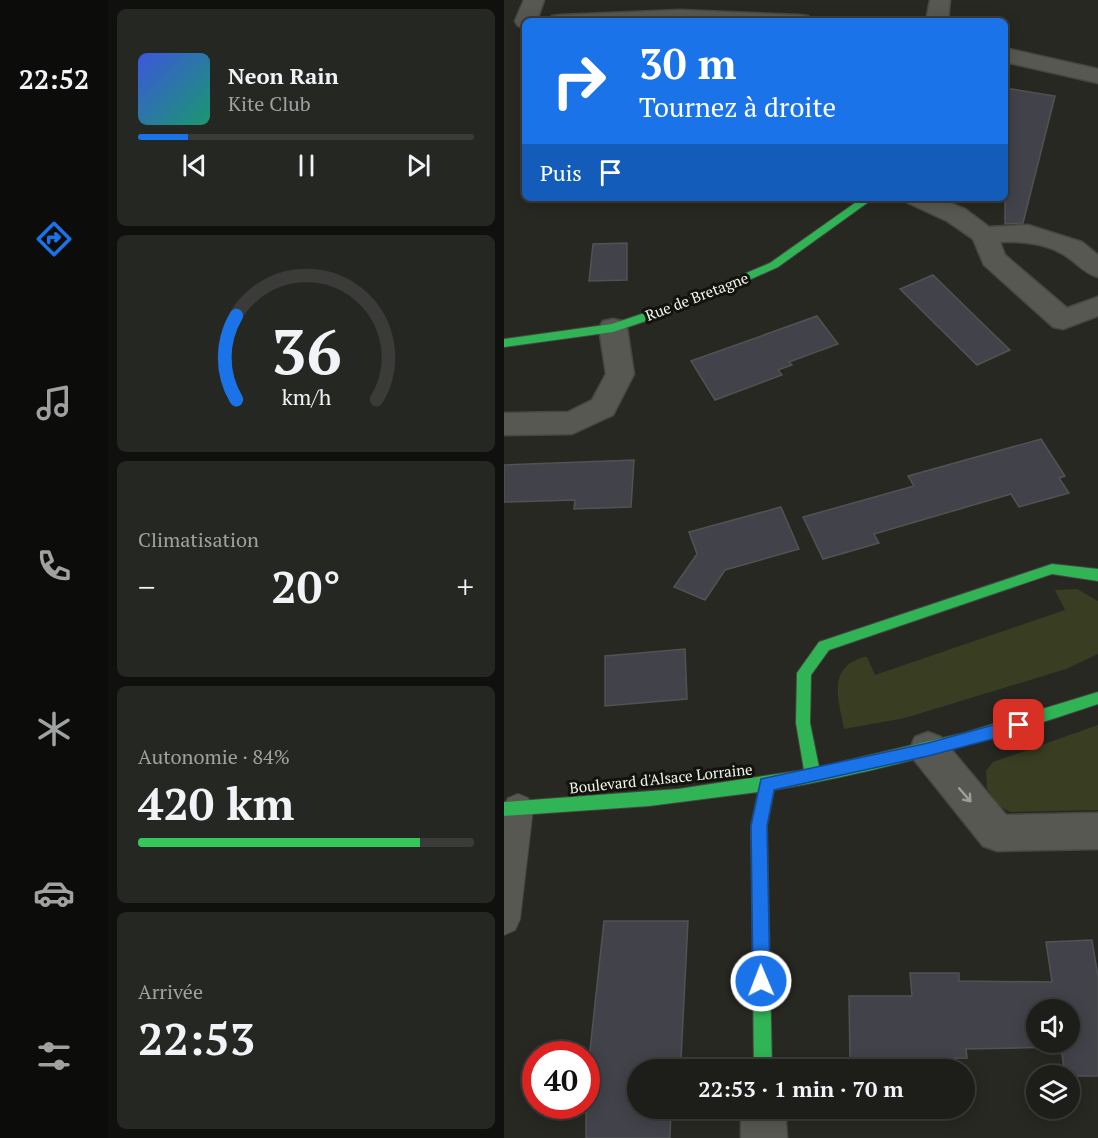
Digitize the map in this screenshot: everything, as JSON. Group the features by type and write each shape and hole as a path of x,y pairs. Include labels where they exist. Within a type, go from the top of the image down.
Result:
{"street":[{"path":"527,18 534,0"},
{"path":"937,18 940,0"},
{"path":"582,18 647,9 777,18"},
{"path":"504,23 522,22"},
{"path":"1008,56 1098,76"},
{"name":"Rue de Bretagne","path":"504,343 613,328 687,303 774,265 866,201"},
{"path":"924,201 956,215 984,235 993,259 1063,320 1098,306"},
{"path":"984,235 1028,233 1074,248 1098,268"},
{"path":"504,424 572,423 603,407 620,374 613,328"},
{"path":"813,775 803,723 804,673 824,646 1052,569 1098,575"},
{"name":"Boulevard d'Alsace Lorraine","path":"511,808 621,801 767,784 928,749 1042,719 1098,698"},
{"path":"928,749 998,833 1098,831"},
{"path":"763,1059 759,826 767,784"},
{"path":"764,1119 764,1138"}],"lane":[{"path":"504,919 511,808"}],"green space":[{"path":"1077,589 1098,601 1098,654 1066,669 905,718 844,729 838,682 846,667 854,661 867,657 875,675 1065,610 1055,590"},
{"path":"1098,725 1098,810 1010,812 996,804 987,788 986,771 993,762"}],"building":[{"path":"1008,88 1055,96 1023,223 1005,224 1005,201 1008,201"},
{"path":"627,243 627,280 589,281 593,244"},
{"path":"933,275 1010,350 977,365 900,289"},
{"path":"817,316 838,344 789,362 792,365 778,370 782,375 715,400 691,361"},
{"path":"1041,439 1065,476 1059,478 1069,493 1019,507 1011,494 874,534 879,543 823,559 803,517 914,486 908,476"},
{"path":"634,460 631,507 574,509 575,500 504,502 504,465"},
{"path":"781,507 799,549 725,570 705,600 674,587 697,554 689,532"},
{"path":"685,649 687,699 605,706 605,656"},
{"path":"604,921 688,921 681,1059 627,1059 627,1119 671,1119 670,1138 586,1138 586,1119 600,1119 600,1041 591,1041"},
{"path":"1092,940 1098,977 1098,1076 1080,1076 1080,1065 1063,1065 1062,1053 1080,1053 1080,999 1026,999 1026,1048 966,1049 967,1058 850,1059 849,996 912,996 910,973 959,973 959,981 1052,982 1046,942"}],"traffic: fast":[{"path":"504,343 613,328 687,303 774,265 865,201"},
{"path":"813,775 803,723 804,673 824,646 1052,569 1098,575"},
{"path":"504,809 591,804 707,793 828,773 964,740 1098,698"},
{"path":"763,1059 759,826 767,784"}],"route":[{"path":"761,981 759,826 767,784 928,749 1019,725"}]}
